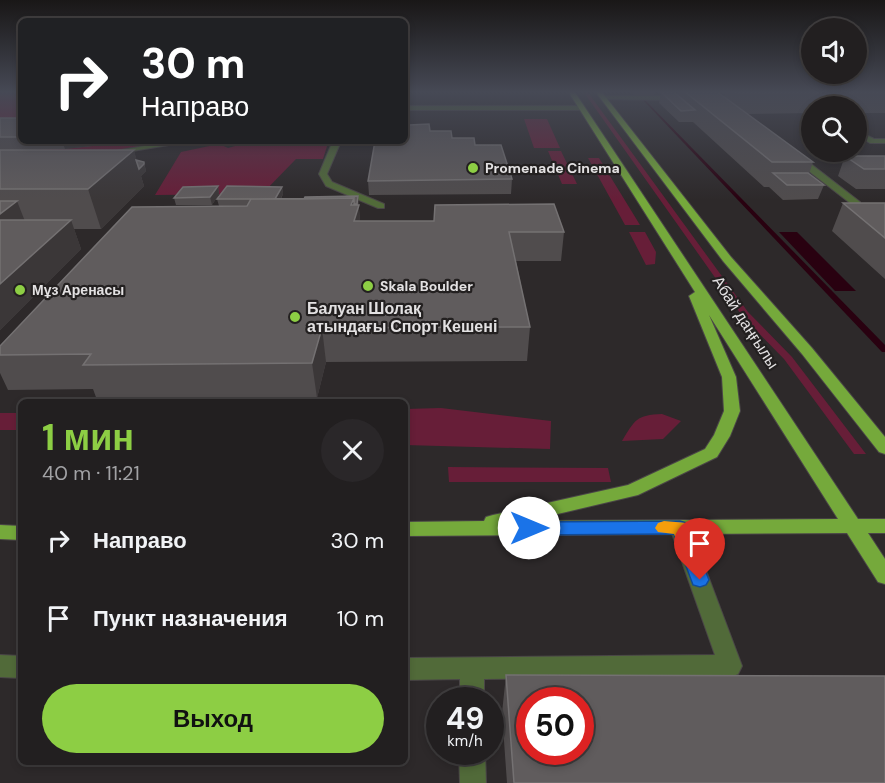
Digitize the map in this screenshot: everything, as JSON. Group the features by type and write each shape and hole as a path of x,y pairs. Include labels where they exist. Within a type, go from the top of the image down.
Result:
{"main road":[{"name":"Абай даңғылы","path":"595,128 885,576"},
{"name":"Абай даңғылы","path":"626,128 727,259 807,351 885,448"},
{"path":"464,529 632,490 711,453 722,436 732,411 729,377 680,259"},
{"path":"408,530 885,526"},
{"path":"0,532 18,533"}],"street":[{"path":"867,131 876,131"},
{"path":"867,138 873,141 885,141"},
{"path":"100,154 168,144"},
{"path":"336,144 323,174 324,179 329,184 381,206"},
{"path":"786,149 861,204 842,204"},
{"path":"408,669 729,666 680,528"},
{"path":"0,666 18,667"},
{"path":"472,670 472,687"},
{"path":"472,765 473,783"}],"shaded area":[{"path":"0,128 18,128 18,144 159,144 121,150 0,159"},
{"path":"527,128 551,128 560,148 534,148"},
{"path":"609,128 614,128 748,312 792,357 866,454 854,454 784,359 743,317"},
{"path":"219,144 228,148 242,144 328,144 323,159 296,159 262,194 155,195 181,152"},
{"path":"548,151 561,151 577,184 562,184"},
{"path":"588,158 599,158 640,225 625,225"},
{"path":"629,232 645,232 656,252 655,264 646,265"},
{"path":"779,232 797,232 856,291 835,291"},
{"path":"441,408 551,421 550,449 408,445 408,409"},
{"path":"0,413 18,413 18,430 0,430"},
{"path":"662,414 681,421 663,439 622,441 641,417"},
{"path":"448,467 608,468 611,482 449,482"}],"building":[{"path":"0,128 18,128 18,137 0,137"},
{"path":"408,128 451,131 452,138 474,138 475,145 501,145 512,179 368,181 374,144 408,144"},
{"path":"729,128 766,128 801,153 801,162 772,162"},
{"path":"0,150 134,150 88,189 0,189"},
{"path":"867,156 885,156 885,169 864,169 854,162 867,162"},
{"path":"136,160 144,162 139,169"},
{"path":"773,173 808,173 824,185 787,185"},
{"path":"218,186 210,197 174,198 183,187"},
{"path":"227,186 282,187 275,199 217,199"},
{"path":"358,196 357,204 354,204 354,198 304,199 305,197"},
{"name":"Балуан Шолақ атындағы Спорт Кешені","path":"354,198 351,205 359,205 354,221 434,221 435,205 554,204 564,232 509,232 530,327 322,328 312,363 83,365 91,354 0,355 0,346 132,207 247,206 251,199"},
{"path":"0,201 17,201 0,214"},
{"path":"843,203 885,203 885,238"},
{"path":"0,220 71,220 0,284"},
{"path":"506,675 885,676 885,783 514,783"}],"waterway":[{"path":"670,128 885,350"}],"slow traffic":[{"path":"664,528 680,528 689,551"}],"place":[{"name":"Promenade Cinema","path":"473,168"},
{"name":"Skala Boulder","path":"368,286"},
{"name":"Мұз Аренасы","path":"20,290"},
{"name":"Балуан Шолақ атындағы Спорт Кешені","path":"295,317"}],"route":[{"path":"529,528 680,528 700,580"}]}
